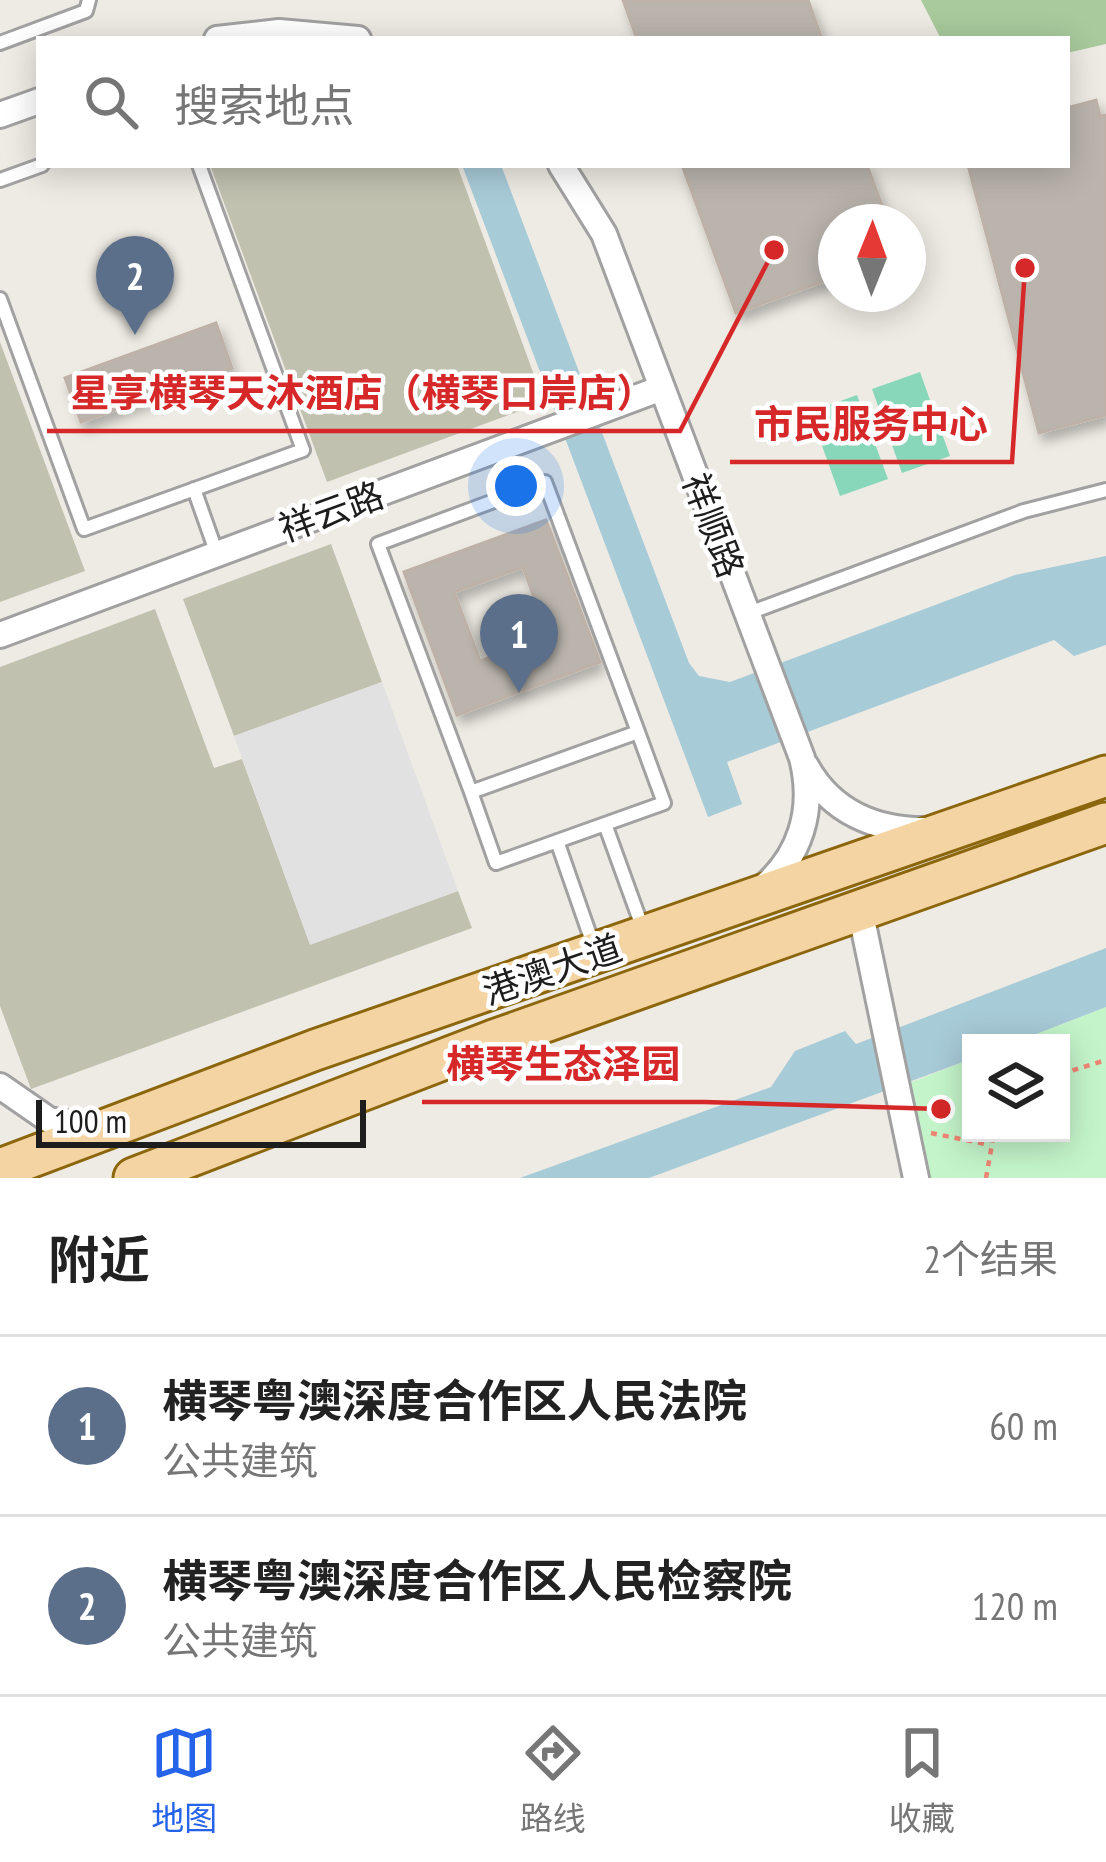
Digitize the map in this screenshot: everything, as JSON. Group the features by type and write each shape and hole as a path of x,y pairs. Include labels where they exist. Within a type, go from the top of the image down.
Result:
{"main road":[{"name":"港澳大道","path":"0,1169 315,1050 1106,776"},
{"name":"港澳大道","path":"134,1178 494,1040 1106,823"}],"street":[{"path":"244,36 279,32 324,36"},
{"path":"0,113 36,102"},
{"name":"祥顺路","path":"563,168 604,234 802,758 831,799 859,818 891,829 946,830"},
{"name":"祥云路","path":"0,635 662,388"},
{"name":"祥顺路","path":"743,901 782,869 799,840 807,808 802,758"},
{"path":"860,910 916,1178"},
{"path":"0,1086 49,1120 110,1128"}],"lane":[{"path":"0,43 42,34 86,11 89,0"},
{"path":"0,180 36,167"},
{"path":"0,299 84,529 303,450 200,168"},
{"path":"545,482 638,732 664,802 496,862 378,544 545,482"},
{"path":"194,489 218,554"},
{"path":"747,614 1024,511 1106,490"},
{"path":"471,792 638,732"},
{"path":"605,824 646,936"},
{"path":"557,841 596,954"}],"path":[{"path":"1070,1071 1106,1060"},
{"path":"903,1116 990,1145"},
{"path":"986,1178 991,1142"}],"shaded area":[{"path":"211,168 458,168 544,402 327,482"},
{"path":"0,342 85,571 0,602"},
{"path":"331,544 382,682 234,736 183,599"},
{"path":"155,609 214,768 242,759 310,944 458,891 472,928 31,1089 0,1006 0,667"},
{"path":"382,682 458,891 310,945 234,736"}],"green space":[{"path":"921,0 1106,0 1106,44 1070,52 1070,36 939,36"},
{"path":"920,372 950,456 902,473 872,389"},
{"path":"857,395 888,479 840,496 810,412"},
{"path":"1106,1007 1106,1178 926,1178 907,1084 962,1063 962,1142 1070,1142 1070,1034 1036,1034"}],"water":[{"path":"463,168 502,168 689,663 699,676 730,682 1015,575 1106,556 1106,645 1074,656 1054,640 727,762 742,804 708,817"},
{"path":"1106,948 1106,1007 1036,1034 962,1034 962,1062 649,1178 520,1178 771,1087 795,1051 845,1031 856,1044"}],"building":[{"path":"623,0 808,0 821,36 636,36"},
{"path":"1096,100 1100,116 1106,115 1106,415 1039,433 969,168 1070,168 1070,107"},
{"path":"683,168 868,168 881,204 818,204 818,283 736,313"},
{"path":"216,323 232,368 81,422 65,378"},
{"path":"546,520 600,662 457,715 404,572","holes":["523,567 548,636 480,661 454,592"]}],"place":[{"name":"星享横琴天沐酒店（横琴口岸店）","path":"774,250"},
{"name":"市民服务中心","path":"1025,268"},
{"name":"横琴粤澳深度合作区人民检察院","path":"135,335"},
{"name":"横琴粤澳深度合作区人民法院","path":"519,693"},
{"name":"横琴生态泽园","path":"941,1109"}]}
